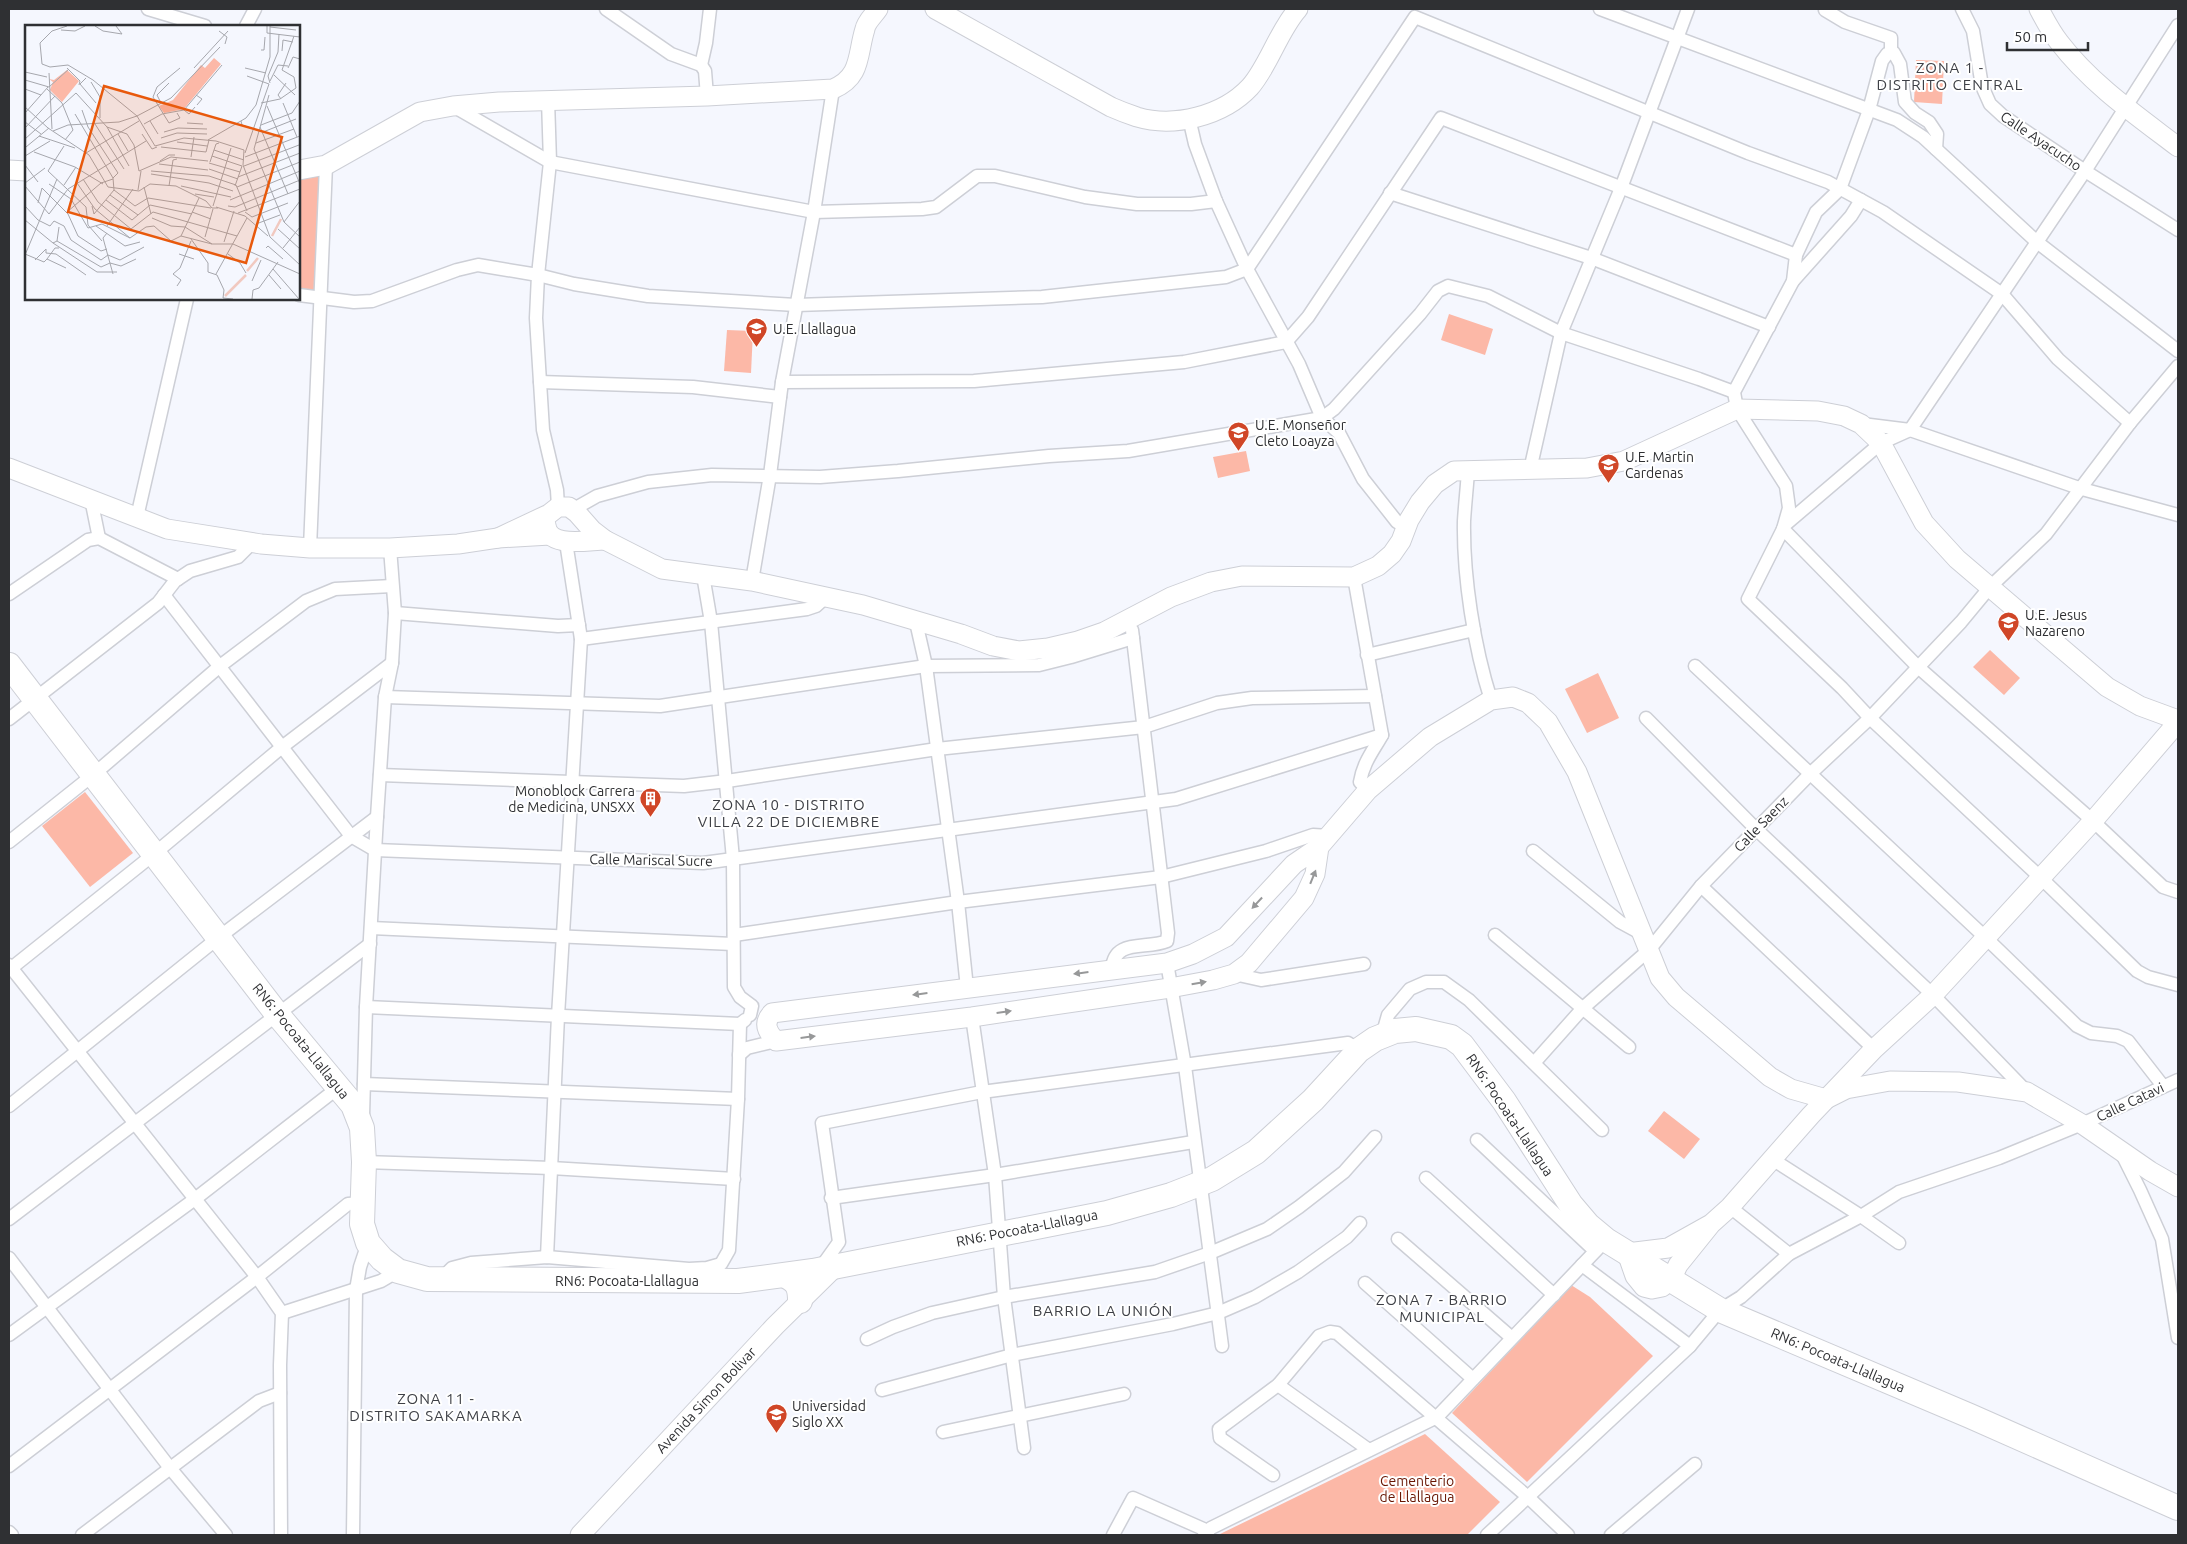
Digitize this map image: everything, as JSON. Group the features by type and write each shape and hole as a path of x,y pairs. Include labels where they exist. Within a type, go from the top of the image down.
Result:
{"highway":[{"name":"RN6: Pocoata-Llallagua","path":"9,665 277,1014 353,1104 362,1128 364,1162 361,1203 362,1224 368,1243 382,1259 398,1271 427,1279 441,1280 729,1282 786,1276 1107,1212 1200,1185 1256,1152 1313,1100 1359,1050 1382,1036 1395,1031 1416,1029 1450,1037 1462,1045 1504,1101 1571,1205 1588,1225 1601,1246 1643,1259 1720,1310 2178,1508"},
{"path":"786,1276 794,1280 800,1287 800,1301"}],"street":[{"path":"148,9 201,25"},
{"path":"247,25 255,9"},
{"path":"606,9 671,54 701,65"},
{"path":"707,96 706,78 701,65 710,9"},
{"path":"300,170 326,165 420,112 453,106 548,100 707,96 833,89 845,84 854,72 861,51 865,26 878,9"},
{"path":"935,9 1112,107 1138,118 1168,120 1189,118 1212,112 1231,102 1250,86 1298,9"},
{"path":"1600,9 1898,120 1923,137 2037,242 2178,351"},
{"path":"1530,470 1561,333 1621,188 1688,9"},
{"name":"Calle Ayacucho","path":"1962,9 1973,31 1982,86 1990,104 2003,116 2085,171 2178,230"},
{"path":"2039,9 2058,40 2075,61 2126,107 2178,147"},
{"path":"1825,10 1845,22 1891,38 1891,54"},
{"path":"300,295 354,302 372,301 457,270 478,265 648,296 796,305 1042,296 1226,277 1247,269 1415,17 1748,153 1828,182 1884,212 2002,294 2058,359 2130,423"},
{"path":"1784,526 1881,443 1910,430 2085,171 2178,25"},
{"path":"1793,281 1796,255 1816,212 1840,189 1869,110 1882,61 1886,54 1894,53 1900,64 1905,102 1915,113 1929,122 1937,134 1936,149"},
{"path":"752,581 770,475 782,382 814,212 833,89"},
{"path":"548,100 550,162 538,275 536,318 543,430 557,490 565,512 582,526 578,535 562,539"},
{"path":"453,106 550,162 814,212 936,207 977,176 995,176 1085,196 1137,204 1191,204 1216,201"},
{"path":"1189,118 1195,144 1216,201 1247,269 1299,364 1322,418 1339,433 1363,479 1397,522 1406,527"},
{"path":"782,382 974,381 1184,362 1286,342 1308,317 1441,118 1796,255"},
{"path":"310,548 322,298 326,165"},
{"path":"9,170 25,171"},
{"path":"1390,193 1591,258 1769,326"},
{"path":"565,512 605,540 662,569 752,581 826,596 961,634 993,646 1019,651 1048,648 1078,641 1104,632 1171,597 1211,582 1234,578 1354,577 1378,566 1392,554 1401,541 1406,527 1420,502 1435,484 1454,471 1587,468 1624,461 1736,401 1769,326 1793,281 1851,216 1861,200"},
{"path":"547,1257 558,1016 581,639 562,539 547,528 546,521 597,496 648,482 712,475 830,476 1048,456 1128,451 1322,418 1334,409 1438,292 1448,286 1488,296 1561,333 1699,379 1736,401 1818,410 1844,416 1861,424 1910,430 2082,489 2178,514"},
{"path":"137,517 187,300"},
{"name":"Calle Saenz","path":"1534,1063 1583,1008 1756,829 1810,774 1870,718 1960,622 1990,587 2046,534 2082,489 2130,423 2178,366"},
{"path":"540,382 693,387 780,396"},
{"path":"1736,401 1786,486 1789,508 1784,526 1748,598 1842,688 1870,718 2137,971 2148,977 2178,985"},
{"path":"1643,1259 1668,1248 1711,1224 1730,1207 1826,1099 1874,1049 1933,995 1986,938 2093,821 2178,721 2140,706 2107,687 1956,560 1924,523 1881,443 1861,424"},
{"path":"1468,470 1464,521 1466,560 1474,630 1483,674 1491,700"},
{"path":"10,471 91,499 167,529 252,543 310,548 390,548 458,544 498,538 605,540"},
{"path":"91,499 99,538"},
{"path":"498,538 565,512"},
{"path":"1784,526 1918,667 2093,821 2163,887 2178,892"},
{"path":"9,594 88,540 99,538 178,579"},
{"path":"9,719 158,603 178,579 190,571 238,557 252,543"},
{"path":"362,1128 366,1007 377,817 385,697 392,664 395,613 390,548"},
{"path":"366,1007 740,1024 750,1015 752,1006 740,997 734,987 733,859 711,622 703,575"},
{"path":"1354,577 1382,735 1368,756 1361,775 1360,782 1368,790"},
{"path":"9,842 93,776 220,666 306,601 335,590 392,586"},
{"path":"164,595 351,836 375,850"},
{"path":"581,639 807,609 816,606 826,596"},
{"path":"395,613 558,626 579,625"},
{"path":"1112,969 1113,958 1117,953 1125,948 1167,941 1168,933 1130,618"},
{"path":"916,622 926,666 958,902 967,988"},
{"path":"1367,655 1474,630"},
{"path":"385,697 660,706 926,666 1039,664 1071,657 1133,638"},
{"path":"281,1535 280,1394 282,1313 195,1199 10,968 154,854 282,747 392,664"},
{"path":"1695,666 1986,938 2077,1026 2091,1033 2117,1036 2128,1041 2163,1086"},
{"path":"380,775 684,786 727,782 937,748 1144,727 1217,703 1252,698 1375,696"},
{"path":"750,1015 1166,963 1193,954 1226,937 1294,864 1324,842 1368,790 1430,738 1491,700 1513,697 1528,703 1548,722 1577,772 1660,978 1676,997 1770,1077 1792,1089 1826,1099 1846,1088 1890,1081 1958,1082 2027,1092"},
{"path":"1646,718 1756,829 1933,995 2027,1092 2082,1124 2178,1187"},
{"name":"Calle Mariscal Sucre","path":"375,850 703,863 1176,799 1382,735"},
{"path":"9,1106 218,938 377,817"},
{"path":"371,928 733,939 958,902 1162,877 1266,851 1313,835 1324,842"},
{"path":"739,1055 747,1048 776,1041 972,1017 1170,988 1234,974 1249,963 1304,898 1315,874 1324,842"},
{"path":"1533,851 1646,943"},
{"path":"1701,886 1874,1049"},
{"path":"1495,935 1628,1047"},
{"path":"9,1219 370,944"},
{"path":"1166,963 1185,1066 1193,1142 1222,1346"},
{"path":"1234,974 1261,980 1364,964"},
{"path":"1382,1036 1388,1015 1410,988 1426,982 1444,982 1469,1000 1602,1130"},
{"path":"772,1013 767,1018 766,1028 776,1041"},
{"path":"972,1017 995,1175 1001,1233 1004,1296 1024,1448"},
{"path":"441,1280 452,1268 471,1263 547,1257 689,1269 707,1268 721,1264 730,1250 740,1024"},
{"path":"827,1268 839,1242 831,1198 822,1122 982,1092 1348,1043 1359,1050"},
{"name":"Calle Catavi","path":"1487,1535 1690,1346 1720,1310 1741,1297 1789,1254 1861,1216 1899,1192 1999,1158 2082,1124 2178,1080"},
{"path":"364,1084 738,1099"},
{"path":"9,1335 195,1199 339,1087"},
{"path":"867,1339 932,1313 1004,1296 1155,1272 1210,1253 1267,1229 1299,1207 1344,1172 1375,1137"},
{"path":"1113,1535 1133,1498 1206,1533 1211,1528 1437,1417 1601,1246 1477,1140"},
{"path":"831,1198 995,1175 1193,1142"},
{"path":"2120,1150 2162,1239 2178,1338"},
{"path":"1772,1159 1861,1216 1899,1243"},
{"path":"364,1162 551,1168 734,1179"},
{"path":"1426,1178 1554,1295"},
{"path":"9,1466 256,1277 348,1204 361,1203"},
{"path":"1730,1207 1789,1254"},
{"path":"882,1390 1012,1355 1173,1324 1218,1313 1255,1297 1298,1272 1347,1237 1360,1223"},
{"path":"1674,1280 1711,1224"},
{"path":"1398,1239 1512,1338"},
{"path":"352,1535 356,1290 360,1267 368,1243"},
{"path":"9,1258 170,1468 226,1535"},
{"path":"1582,1265 1690,1346"},
{"name":"Avenida Simon Bolivar","path":"580,1535 800,1301 827,1268"},
{"path":"282,1313 381,1281 398,1271"},
{"path":"1365,1283 1472,1379"},
{"path":"1273,1475 1220,1438 1219,1429 1278,1385 1319,1336 1330,1332 1337,1333 1437,1417 1568,1535"},
{"path":"1278,1385 1369,1450"},
{"path":"82,1535 259,1401 280,1394"},
{"path":"943,1432 1124,1394"},
{"path":"1611,1535 1695,1464"},
{"path":"9,1532 12,1535"}],"green space":[{"path":"1916,60 1944,61 1942,104 1914,102"},
{"path":"326,165 321,298 300,295 300,170"},
{"path":"1449,314 1493,329 1485,355 1441,340"},
{"path":"727,330 753,331 751,373 724,371"},
{"path":"1246,451 1250,471 1218,478 1213,457"},
{"path":"1990,650 2020,678 2004,695 1973,667"},
{"path":"1598,673 1619,718 1587,733 1565,689"},
{"path":"85,792 133,853 90,887 42,826"},
{"path":"1664,1111 1700,1139 1684,1159 1648,1131"},
{"path":"1571,1285 1590,1297 1653,1356 1527,1482 1452,1413"},
{"name":"Cementerio de Llallagua","path":"1425,1434 1500,1502 1467,1535 1218,1535"}],"place":[{"name":"U.E. Llallagua","path":"757,348"},
{"name":"U.E. Monseñor Cleto Loayza","path":"1239,452"},
{"name":"U.E. Martin Cardenas","path":"1609,484"},
{"name":"U.E. Jesus Nazareno","path":"2009,642"},
{"name":"Monoblock Carrera de Medicina, UNSXX","path":"651,818"},
{"name":"Universidad Siglo XX","path":"776,1433"}],"district":[{"name":"ZONA 1 - DISTRITO CENTRAL","path":"1950,76"},
{"name":"ZONA 10 - DISTRITO VILLA 22 DE DICIEMBRE","path":"789,812"},
{"name":"ZONA 7 - BARRIO MUNICIPAL","path":"1442,1308"},
{"name":"BARRIO LA UNIÓN","path":"1103,1310"},
{"name":"ZONA 11 - DISTRITO SAKAMARKA","path":"436,1406"}]}
